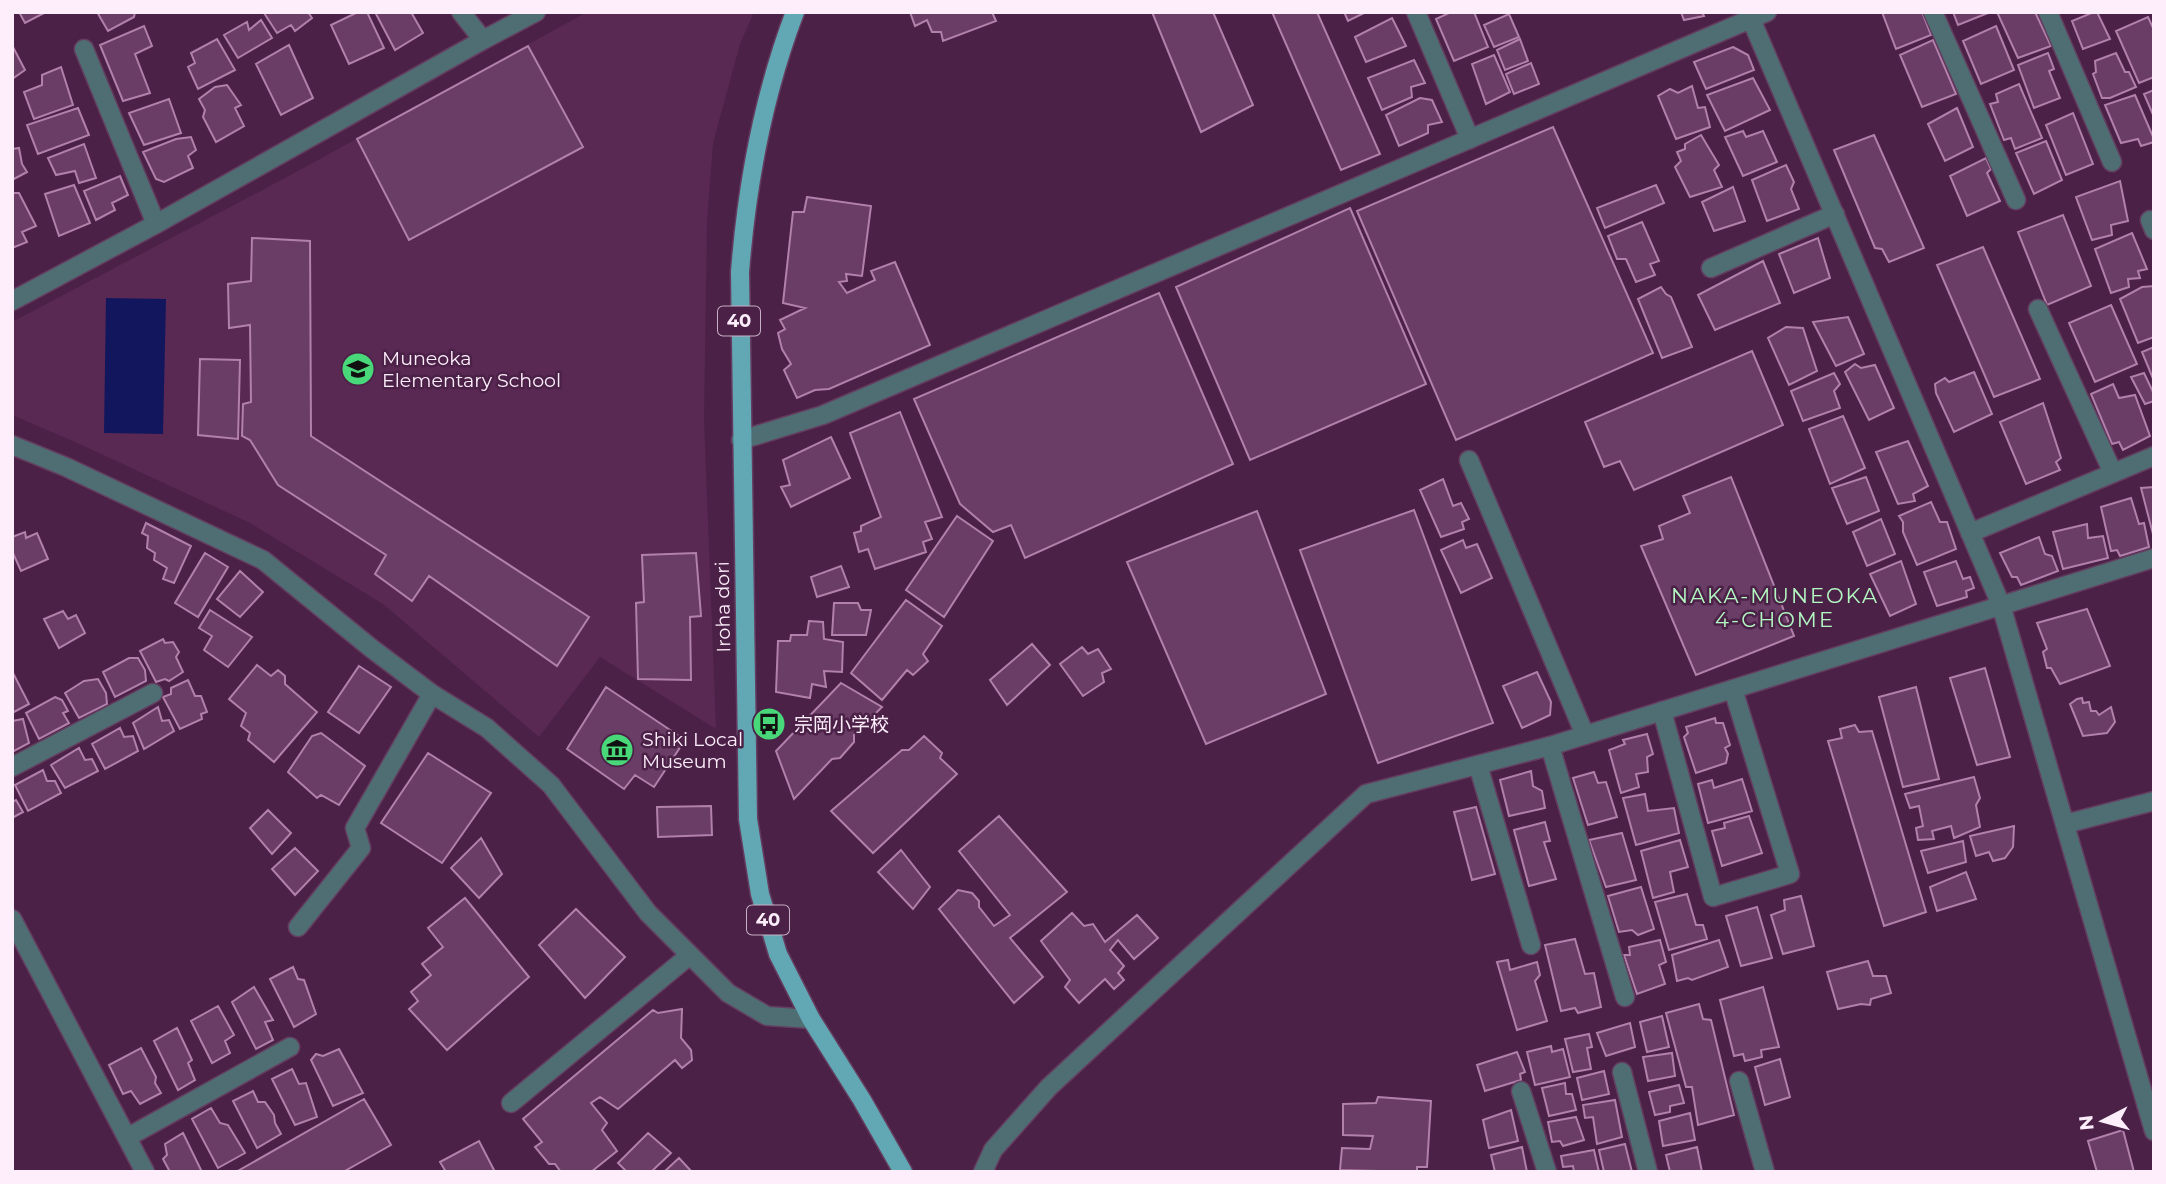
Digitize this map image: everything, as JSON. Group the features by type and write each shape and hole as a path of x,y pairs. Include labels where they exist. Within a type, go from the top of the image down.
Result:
{"main road":[{"name":"Iroha dori","path":"795,12 769,94 754,156 744,217 740,272 748,819 760,894 778,954 811,1019 903,1172"}],"street":[{"path":"460,12 483,40"},
{"path":"12,300 156,225 536,12"},
{"path":"1416,12 1470,139"},
{"path":"1933,12 2016,200"},
{"path":"2048,12 2112,162"},
{"path":"741,440 824,415 1755,14 1835,214 2001,604 2154,1131"},
{"path":"84,49 156,225"},
{"path":"1711,268 1835,214"},
{"path":"2038,309 2113,473"},
{"path":"12,445 66,467 263,560 432,694 487,728 551,785 648,913 729,993 767,1016 811,1019"},
{"path":"1970,533 2154,456"},
{"path":"1469,460 1585,735"},
{"path":"983,1172 993,1150 1049,1087 1366,794 1550,746 2154,558"},
{"path":"1662,711 1713,897 1790,874 1733,689"},
{"path":"12,767 153,693"},
{"path":"298,927 361,848 355,828 432,694"},
{"path":"1550,746 1625,997"},
{"path":"1478,765 1531,945"},
{"path":"2066,824 2154,801"},
{"path":"12,919 145,1172"},
{"path":"511,1103 690,955"},
{"path":"128,1138 290,1047"},
{"path":"1622,1072 1648,1172"},
{"path":"1739,1081 1765,1172"},
{"path":"1521,1091 1547,1172"}],"shaded area":[{"name":"Muneoka Elementary School","path":"587,12 754,12 740,44 713,143 707,222 704,420 716,729 600,657 539,737 383,604 250,523 12,415 12,322 287,177"},
{"path":"106,298 166,299 163,434 104,433"}],"building":[{"path":"19,12 46,12 25,23"},
{"path":"97,12 135,12 134,17 108,31"},
{"path":"308,12 312,18 295,31 291,25 277,33 264,13"},
{"path":"358,12 367,12 384,48 349,64 331,25"},
{"path":"375,12 411,12 423,33 395,50"},
{"path":"910,12 992,12 996,21 943,41 941,32 932,32 927,20 915,26"},
{"path":"1152,12 1213,12 1253,105 1201,132"},
{"path":"1272,12 1317,12 1380,154 1341,170"},
{"path":"1344,12 1366,12 1348,21"},
{"path":"1451,12 1474,12 1488,47 1454,61 1436,19"},
{"path":"1681,12 1702,12 1704,16 1684,20"},
{"path":"1882,12 1922,12 1931,35 1896,49"},
{"path":"1953,12 1988,12 1988,13 1958,25"},
{"path":"1997,12 2035,12 2051,46 2018,58"},
{"path":"2097,12 2110,39 2083,49 2072,21"},
{"path":"1509,14 1519,37 1494,47 1484,25"},
{"path":"2148,17 2154,30 2154,77 2139,83 2116,31"},
{"path":"1392,18 1406,46 1366,62 1355,37"},
{"path":"261,20 272,38 238,58 224,35 247,22 249,30"},
{"path":"144,26 152,46 135,54 150,93 123,101 100,45"},
{"path":"1996,26 2014,70 1981,84 1963,41"},
{"path":"217,39 235,70 198,89 188,67 195,63 191,53"},
{"path":"1520,39 1528,61 1505,70 1497,50"},
{"path":"1933,40 1956,94 1922,107 1900,55"},
{"path":"289,45 313,98 281,115 256,64"},
{"path":"528,46 583,147 409,240 357,139"},
{"path":"1733,47 1748,55 1754,70 1706,89 1694,62"},
{"path":"12,48 25,70 12,79"},
{"path":"2048,53 2054,69 2049,71 2060,98 2034,108 2018,65"},
{"path":"2116,53 2136,87 2110,98 2102,98 2093,74 2096,72 2095,61"},
{"path":"1494,55 1510,92 1486,104 1472,64"},
{"path":"1414,60 1425,83 1411,87 1412,97 1382,110 1368,78"},
{"path":"1531,63 1539,84 1514,94 1506,74"},
{"path":"61,67 73,105 34,119 24,92 42,85 42,75"},
{"path":"1753,78 1770,110 1725,131 1707,95"},
{"path":"2019,84 2042,138 2015,149 2011,138 2004,140 1990,104 1998,102 1996,94"},
{"path":"227,85 241,105 235,108 244,126 216,142 203,117 205,110 199,99 215,87"},
{"path":"1692,86 1698,108 1705,107 1710,127 1676,139 1658,96 1670,89 1678,93"},
{"path":"2154,90 2154,117 2144,94"},
{"path":"2135,95 2154,139 2154,142 2141,146 2138,139 2121,143 2105,105"},
{"path":"1420,98 1432,100 1442,122 1428,125 1428,133 1399,146 1386,115"},
{"path":"169,99 181,133 144,145 129,113"},
{"path":"78,108 89,135 38,154 27,125"},
{"path":"1957,108 1973,147 1945,161 1928,124"},
{"path":"2073,113 2093,164 2066,175 2046,125"},
{"path":"1553,127 1653,353 1456,440 1357,211"},
{"path":"1743,131 1746,137 1763,131 1777,162 1743,176 1725,137"},
{"path":"1701,135 1719,165 1714,170 1722,187 1690,197 1675,167 1681,161 1677,152 1685,149 1685,144"},
{"path":"1874,135 1924,248 1889,262 1882,249 1875,248 1834,150"},
{"path":"191,137 196,150 188,156 193,168 164,182 156,179 143,152 176,139"},
{"path":"2046,141 2062,180 2034,194 2016,153"},
{"path":"84,144 96,178 79,183 75,171 56,175 48,158"},
{"path":"19,148 22,164 27,172 12,180 12,149"},
{"path":"1986,158 1991,169 1987,173 2000,201 1967,216 1950,176"},
{"path":"1786,165 1794,182 1791,189 1799,209 1767,221 1752,180"},
{"path":"120,176 128,195 112,203 115,210 96,220 84,191"},
{"path":"2120,181 2128,221 2111,225 2112,235 2092,240 2076,197"},
{"path":"74,185 90,223 59,236 45,194"},
{"path":"1656,185 1664,203 1605,228 1597,208"},
{"path":"1733,187 1745,221 1714,231 1702,202"},
{"path":"12,193 19,193 36,226 22,232 27,242 12,248"},
{"path":"807,197 871,206 862,276 846,274 847,281 839,282 847,293 875,280 871,271 895,262 930,345 829,389 815,390 797,398 784,370 791,364 782,349 778,333 785,329 780,320 805,308 783,303 793,212 804,212"},
{"path":"1350,208 1426,384 1250,460 1176,287"},
{"path":"2063,215 2091,286 2047,305 2018,232"},
{"path":"1642,222 1659,261 1650,264 1655,275 1636,282 1626,259 1617,259 1608,236"},
{"path":"2132,233 2147,269 2138,271 2140,278 2128,279 2129,287 2111,293 2095,249"},
{"path":"252,238 310,241 311,436 589,617 557,666 429,576 412,601 375,574 386,555 278,485 250,440 242,436 243,404 251,402 250,325 229,328 228,284 251,281"},
{"path":"1818,238 1830,278 1794,293 1779,254"},
{"path":"1983,247 2040,379 1994,397 1937,265"},
{"path":"1763,261 1780,303 1715,330 1698,295"},
{"path":"2154,286 2154,337 2138,343 2120,299 2142,287"},
{"path":"1661,287 1671,297 1692,347 1662,358 1638,299"},
{"path":"1159,293 1233,464 1025,558 1011,525 993,532 960,504 914,399"},
{"path":"2111,305 2137,364 2095,382 2069,323"},
{"path":"1848,317 1864,354 1836,366 1813,322"},
{"path":"1786,327 1803,328 1817,371 1789,385 1768,338"},
{"path":"2154,347 2154,381 2142,352"},
{"path":"1752,351 1783,425 1634,490 1620,461 1604,467 1585,422"},
{"path":"200,359 240,360 238,439 198,435"},
{"path":"1855,364 1861,368 1875,365 1894,408 1869,420 1845,372"},
{"path":"1974,372 1992,414 1954,432 1936,393 1935,384 1945,378 1949,382"},
{"path":"1834,373 1840,384 1834,391 1840,408 1803,421 1791,391"},
{"path":"2144,373 2154,394 2154,401 2145,404 2131,377"},
{"path":"2113,384 2119,398 2135,395 2150,436 2123,450 2119,442 2112,444 2091,394"},
{"path":"2043,403 2061,458 2056,462 2060,470 2026,484 2000,422"},
{"path":"900,412 942,517 925,522 932,539 923,542 926,552 875,569 868,549 859,552 854,533 861,531 861,526 881,517 850,433"},
{"path":"1843,416 1865,468 1830,484 1809,429"},
{"path":"831,437 850,478 791,507 781,487 790,485 783,460"},
{"path":"1908,441 1928,486 1913,494 1915,501 1898,504 1876,452"},
{"path":"1731,477 1794,636 1696,675 1641,546 1663,539 1659,526 1690,513 1683,496"},
{"path":"1866,477 1879,511 1847,524 1832,488"},
{"path":"1443,479 1453,506 1461,503 1469,519 1462,522 1464,529 1441,537 1420,490"},
{"path":"2154,487 2154,538 2141,488"},
{"path":"2131,498 2139,524 2144,523 2149,547 2120,556 2117,550 2111,551 2101,507"},
{"path":"1931,502 1940,522 1947,522 1956,549 1917,565 1899,516"},
{"path":"1414,510 1493,723 1378,763 1300,550"},
{"path":"1257,511 1326,694 1206,744 1127,562"},
{"path":"957,516 993,541 944,617 906,590"},
{"path":"1881,519 1895,554 1867,566 1853,532"},
{"path":"146,523 191,546 174,583 163,579 167,568 154,560 155,553 147,548 148,536 142,533"},
{"path":"2087,524 2088,538 2103,536 2108,558 2063,569 2053,532"},
{"path":"25,532 26,538 37,533 48,559 21,571 12,551 12,537"},
{"path":"2039,537 2045,554 2052,556 2058,571 2021,585 2017,577 2012,577 2000,553"},
{"path":"1463,540 1466,548 1477,544 1492,578 1461,593 1441,550"},
{"path":"205,553 228,567 198,617 175,603"},
{"path":"696,553 701,616 690,617 691,680 638,679 636,603 644,602 642,555"},
{"path":"1901,561 1916,604 1890,616 1870,574"},
{"path":"1956,561 1963,579 1970,577 1974,588 1966,591 1967,597 1937,606 1924,572"},
{"path":"841,566 849,587 817,597 811,577"},
{"path":"240,571 263,592 240,617 217,599"},
{"path":"906,600 942,626 923,654 928,661 913,675 907,670 882,700 851,673"},
{"path":"834,603 858,603 861,610 871,610 866,635 832,635"},
{"path":"2087,609 2110,666 2060,684 2051,668 2047,668 2043,652 2047,649 2037,623"},
{"path":"210,610 252,637 228,667 204,650 212,636 199,628"},
{"path":"63,611 68,619 76,615 85,633 59,648 44,619"},
{"path":"809,621 823,622 824,639 843,642 842,672 824,671 826,687 812,684 810,698 776,692 778,641 790,641 791,635 807,635"},
{"path":"163,639 165,643 173,642 179,652 176,657 183,672 169,681 165,679 156,682 140,651"},
{"path":"1032,644 1050,665 1007,705 990,680"},
{"path":"1082,647 1088,654 1098,649 1111,669 1102,673 1104,682 1083,696 1060,664"},
{"path":"129,658 138,658 145,670 146,681 115,697 103,672"},
{"path":"257,665 271,676 278,670 285,676 285,684 317,712 274,762 248,740 250,733 241,726 246,713 229,699"},
{"path":"359,666 391,687 359,733 328,712"},
{"path":"1985,668 2010,757 1977,765 1950,678"},
{"path":"12,671 29,704 12,713"},
{"path":"1537,672 1551,702 1550,715 1522,728 1503,686"},
{"path":"98,679 106,693 107,704 79,718 65,693 84,681"},
{"path":"188,680 195,696 201,696 207,712 201,714 202,719 180,729 163,697 171,694 171,688"},
{"path":"841,683 882,707 854,735 854,742 840,758 832,759 794,799 776,751"},
{"path":"606,687 685,740 654,787 635,775 624,789 567,749"},
{"path":"1916,687 1939,779 1903,787 1879,697"},
{"path":"55,697 62,700 68,711 63,713 69,723 39,739 26,713"},
{"path":"2082,698 2083,703 2089,702 2091,711 2096,711 2099,715 2111,707 2115,722 2107,733 2083,736 2070,704"},
{"path":"158,707 162,721 169,720 174,731 144,749 133,723"},
{"path":"1715,718 1716,723 1723,723 1730,745 1725,748 1728,754 1726,763 1696,773 1684,737 1688,733 1686,727"},
{"path":"23,719 29,743 12,752 12,721"},
{"path":"1855,725 1859,732 1872,731 1926,912 1884,926 1828,741 1842,738 1840,729"},
{"path":"120,728 124,737 133,736 138,751 105,769 92,744"},
{"path":"321,733 365,766 339,805 321,795 317,798 288,772 312,736"},
{"path":"1647,734 1653,754 1647,757 1648,772 1636,774 1639,787 1621,793 1609,750 1625,744 1623,740"},
{"path":"924,736 942,753 940,758 957,774 873,853 831,811 902,750 909,750"},
{"path":"79,748 85,760 92,759 98,771 65,788 51,765"},
{"path":"428,753 491,793 442,863 381,823"},
{"path":"43,770 47,781 55,781 61,793 28,811 15,785"},
{"path":"1531,771 1533,786 1542,791 1545,808 1509,816 1500,780"},
{"path":"1594,772 1598,783 1606,782 1617,817 1588,825 1573,778"},
{"path":"1974,777 1980,798 1976,805 1980,827 1954,838 1951,826 1932,831 1934,839 1918,840 1916,828 1923,826 1919,806 1910,808 1905,794"},
{"path":"1742,779 1752,811 1708,823 1698,784 1712,780 1714,788"},
{"path":"1645,794 1648,811 1674,808 1679,833 1636,845 1623,798"},
{"path":"16,800 23,812 12,818 12,802"},
{"path":"711,806 712,835 658,837 657,807"},
{"path":"1476,807 1495,874 1472,880 1454,812"},
{"path":"268,810 291,833 272,854 250,828"},
{"path":"999,816 1067,892 1010,938 1043,977 1014,1003 939,909 958,890 972,893 994,926 1010,915 959,851"},
{"path":"1749,816 1762,853 1722,866 1712,831 1725,828 1724,823"},
{"path":"1545,822 1550,841 1544,842 1556,879 1529,886 1514,830"},
{"path":"2014,826 2013,847 2005,858 1993,861 1989,852 1976,856 1970,836"},
{"path":"1622,833 1636,880 1606,887 1589,840"},
{"path":"481,838 502,874 479,898 451,868"},
{"path":"1680,840 1688,867 1670,872 1674,892 1653,898 1641,851"},
{"path":"1963,841 1966,862 1928,873 1921,851"},
{"path":"295,848 318,871 295,895 272,869"},
{"path":"901,850 930,887 913,909 878,872"},
{"path":"1966,872 1976,899 1937,911 1930,887"},
{"path":"1641,887 1654,929 1638,935 1632,930 1619,932 1608,896"},
{"path":"1687,894 1696,925 1703,925 1707,939 1669,950 1655,902"},
{"path":"1801,896 1814,946 1783,954 1771,915 1785,910 1784,900"},
{"path":"465,898 529,977 447,1050 409,1009 418,1001 411,992 431,975 422,964 443,947 428,928"},
{"path":"1757,907 1772,958 1741,966 1726,916"},
{"path":"576,909 625,957 585,998 539,945"},
{"path":"1072,913 1084,926 1093,924 1105,942 1137,915 1158,938 1134,959 1118,940 1110,950 1124,966 1118,973 1124,980 1114,989 1105,979 1079,1003 1065,987 1070,980 1041,941"},
{"path":"1575,939 1585,974 1594,973 1601,1007 1578,1013 1575,1008 1561,1011 1545,945"},
{"path":"1660,940 1666,962 1659,965 1665,984 1637,994 1624,955 1630,955 1629,947"},
{"path":"1719,940 1728,967 1692,980 1688,978 1677,981 1672,955"},
{"path":"1508,960 1510,970 1537,962 1540,975 1535,981 1547,1021 1517,1030 1497,962"},
{"path":"1868,961 1873,976 1886,976 1891,993 1871,999 1870,1005 1861,1004 1838,1009 1827,972"},
{"path":"293,967 298,979 304,980 316,1014 294,1027 270,979"},
{"path":"254,987 273,1020 265,1022 273,1040 256,1049 232,1002"},
{"path":"1763,987 1779,1047 1761,1050 1762,1057 1745,1061 1743,1054 1734,1056 1720,1000"},
{"path":"1699,1004 1703,1019 1711,1020 1734,1115 1698,1125 1692,1087 1686,1087 1666,1013"},
{"path":"218,1006 234,1035 225,1041 230,1053 212,1063 191,1021"},
{"path":"682,1009 681,1038 691,1050 692,1060 682,1068 675,1060 618,1109 600,1097 591,1103 607,1123 602,1130 617,1151 591,1172 561,1172 555,1164 549,1164 535,1147 542,1142 523,1119 653,1010 658,1013"},
{"path":"1662,1016 1669,1047 1647,1052 1640,1022"},
{"path":"1630,1023 1635,1047 1606,1056 1597,1033"},
{"path":"177,1028 192,1060 188,1063 195,1080 178,1090 154,1041"},
{"path":"1589,1034 1592,1047 1587,1048 1591,1069 1573,1072 1565,1039"},
{"path":"1551,1046 1552,1052 1563,1049 1570,1077 1535,1085 1527,1052"},
{"path":"141,1048 161,1093 140,1104 131,1091 123,1094 109,1065"},
{"path":"339,1049 363,1093 333,1106 311,1060 316,1054 323,1056"},
{"path":"1517,1052 1525,1072 1520,1074 1521,1080 1485,1091 1477,1065"},
{"path":"1672,1053 1675,1076 1648,1081 1643,1057"},
{"path":"1780,1059 1790,1097 1765,1105 1755,1067"},
{"path":"292,1069 299,1084 306,1083 317,1117 295,1125 272,1079"},
{"path":"1604,1071 1609,1094 1582,1100 1577,1078"},
{"path":"1565,1083 1566,1094 1572,1094 1576,1110 1549,1116 1542,1088"},
{"path":"1679,1085 1684,1103 1670,1106 1670,1112 1655,1115 1649,1092"},
{"path":"253,1091 258,1102 265,1102 274,1115 281,1134 257,1148 233,1101"},
{"path":"1378,1097 1431,1101 1427,1167 1417,1167 1417,1172 1340,1170 1342,1148 1370,1149 1373,1136 1343,1135 1343,1104 1376,1103"},
{"path":"364,1099 391,1145 343,1172 236,1172"},
{"path":"1615,1100 1622,1137 1597,1144 1593,1117 1585,1118 1583,1105"},
{"path":"211,1108 220,1123 228,1125 245,1153 218,1168 192,1119"},
{"path":"1511,1110 1518,1141 1489,1148 1483,1120"},
{"path":"1690,1113 1695,1140 1663,1146 1659,1121"},
{"path":"1576,1117 1584,1140 1563,1146 1560,1141 1552,1142 1548,1122"},
{"path":"2123,1130 2134,1172 2097,1172 2088,1141"},
{"path":"183,1133 202,1172 170,1172 163,1159 167,1155 165,1144"},
{"path":"648,1133 671,1153 651,1172 627,1172 618,1163"},
{"path":"479,1141 495,1172 446,1172 440,1162"},
{"path":"1625,1144 1632,1172 1604,1172 1599,1150"},
{"path":"1522,1147 1527,1172 1495,1172 1491,1155"},
{"path":"1697,1147 1702,1172 1670,1172 1666,1155"},
{"path":"1594,1150 1599,1172 1574,1172 1573,1166 1563,1167 1561,1156"},
{"path":"679,1158 692,1172 664,1172"}],"place":[{"name":"Muneoka Elementary School","path":"358,369"},
{"name":"宗岡小学校","path":"769,724"},
{"name":"Shiki Local Museum","path":"617,750"}],"district":[{"name":"NAKA-MUNEOKA 4-CHOME","path":"1775,607"}]}
